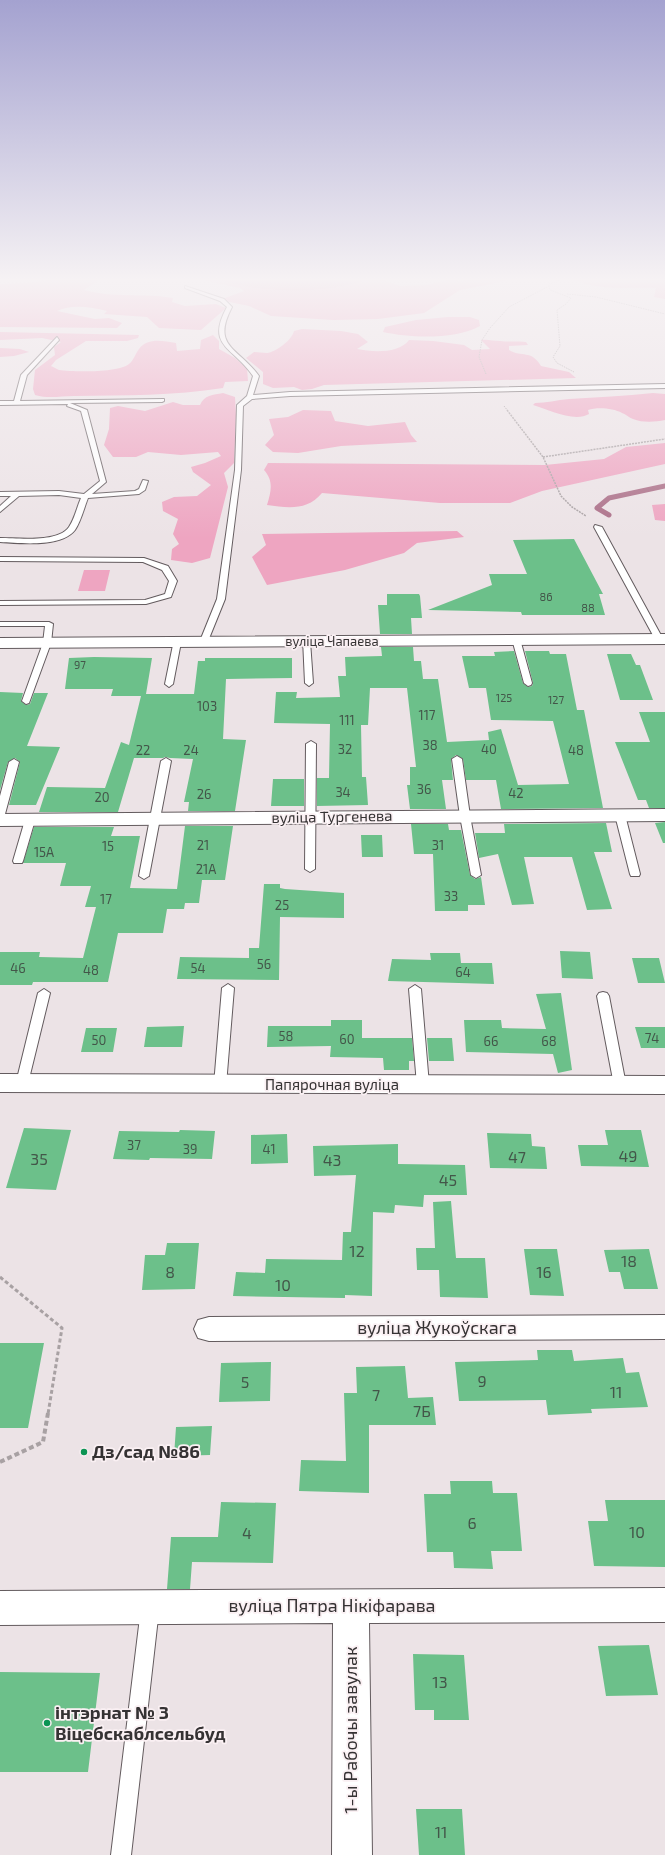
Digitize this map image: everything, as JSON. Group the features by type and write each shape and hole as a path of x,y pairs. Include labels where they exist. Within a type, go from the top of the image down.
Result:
{"street":[{"name":"вуліца Чапаева","path":"0,643 516,639 663,643"},
{"name":"вуліца Тургенева","path":"0,820 665,815"},
{"name":"Папярочная вуліца","path":"11,1083 423,1086 665,1085"},
{"name":"вуліца Жукоўскага","path":"209,1329 665,1327"},
{"name":"вуліца Пятра Нікіфарава","path":"0,1608 665,1605"},
{"name":"1-ы Рабочы завулак","path":"351,1606 352,1855"}],"lane":[{"path":"16,403 24,375 33,365"},
{"path":"249,365 252,367 256,376 250,397"},
{"path":"204,641 221,600 238,470 240,405 250,397 290,394 665,386"},
{"path":"0,403 162,400"},
{"path":"0,540 40,540 58,538 71,529 85,496 103,482 84,410 73,406 52,402"},
{"path":"0,494 59,493 85,496 137,493 142,490 145,481"},
{"path":"0,510 17,494"},
{"path":"598,527 663,643"},
{"path":"0,559 144,560 166,568 173,581 168,595 146,602 0,603"},
{"path":"0,624 49,624 47,643 26,701"},
{"path":"516,639 528,683"},
{"path":"306,641 309,683"},
{"path":"169,684 177,642"},
{"path":"310,869 311,744"},
{"path":"457,759 465,816 476,875"},
{"path":"144,876 166,761"},
{"path":"0,814 14,762"},
{"path":"620,815 635,874"},
{"path":"18,862 30,820"},
{"path":"220,1085 228,988"},
{"path":"415,989 423,1086"},
{"path":"11,1083 44,993"},
{"path":"603,996 620,1085"},
{"path":"120,1855 150,1607"}],"path":[{"path":"560,365 577,373 586,383 582,388"},
{"path":"543,457 665,439"},
{"path":"561,496 572,507 587,516"},
{"path":"0,1277 62,1328 43,1442 0,1462"}],"shaded area":[{"path":"42,365 52,365 51,366 59,370 84,371 115,369 128,365 243,365 247,368 248,381 225,382 223,388 205,391 168,394 50,397 35,395 33,389 35,370"},
{"path":"254,365 540,365 569,372 576,378 324,385 312,389 302,390 294,387 273,388 263,384 263,372"},
{"path":"223,393 235,397 236,415 234,463 224,473 228,487 210,558 192,563 171,560 172,549 179,544 173,534 178,519 163,511 162,502 174,497 197,496 211,485 193,472 191,467 221,456 218,452 181,455 148,452 136,457 113,457 104,445 109,429 110,408 118,406 145,411 173,402 183,405 200,405 206,397"},
{"path":"653,393 665,394 665,420 645,422 632,418 618,411 600,408 588,410 589,414 576,417 533,405 535,403 569,399"},
{"path":"303,410 331,411 335,421 368,426 405,422 411,435 417,442 341,446 298,453 273,452 265,445 274,435 269,419 288,417"},
{"path":"665,443 665,464 542,491 510,503 440,503 322,493 310,503 297,507 267,505 271,487 269,478 264,470 268,463 545,465 604,459 626,447"},
{"path":"665,504 665,521 655,520 652,505"},
{"path":"457,531 464,537 417,543 404,553 345,570 267,585 252,557 266,545 262,534"},
{"path":"84,570 110,570 105,591 78,591"}],"building":[{"path":"574,539 603,594 599,594 605,615 522,615 521,612 428,610 492,585 489,574 527,574 513,540"},
{"path":"387,594 419,594 422,618 411,618 412,634 380,634 378,605 387,605"},
{"path":"381,647 413,647 414,661 421,661 423,679 438,679 447,742 489,740 488,732 501,729 518,785 569,784 553,721 491,720 486,688 469,688 462,656 495,656 494,652 514,651 523,683 528,687 532,686 533,683 525,651 549,651 550,654 566,654 577,710 584,710 603,808 501,809 496,780 466,780 463,759 456,755 451,759 453,780 442,780 446,809 410,809 407,785 410,785 410,767 416,767 407,688 370,688 368,725 361,725 362,777 366,777 368,805 317,806 317,778 329,778 330,724 274,723 276,692 297,692 296,698 340,697 338,676 346,676 345,657 382,656"},
{"path":"607,654 631,654 636,665 640,665 653,700 620,700"},
{"path":"69,658 152,658 146,694 194,694 198,661 205,661 205,658 292,658 292,678 226,679 223,739 246,740 235,811 188,811 189,802 184,802 193,759 165,757 134,758 118,812 39,812 47,787 105,788 121,742 129,745 141,696 111,696 113,689 65,689"},
{"path":"0,692 23,693 21,701 26,705 30,704 34,693 48,693 27,746 60,747 36,805 9,805 20,762 15,758 8,762 0,790"},
{"path":"639,712 665,712 665,808 649,808 646,800 638,800 615,742 650,742"},
{"path":"273,779 304,779 304,806 271,806"},
{"path":"665,822 665,843 663,843 655,823"},
{"path":"606,823 612,852 594,852 612,909 587,910 572,857 524,857 534,904 512,905 498,854 479,858 475,833 505,833 504,824"},
{"path":"411,824 448,824 449,830 461,830 470,875 475,879 481,877 485,905 468,905 468,911 435,911 433,854 414,854"},
{"path":"185,826 233,826 225,880 202,880 199,903 185,903 184,909 167,909 163,933 118,933 108,982 33,982 32,985 0,985 0,952 40,952 39,957 83,958 96,907 85,907 91,886 60,886 66,863 23,863 34,827 114,827 111,836 140,836 130,888 177,889"},
{"path":"361,835 382,835 383,857 362,857"},
{"path":"264,884 280,884 280,888 285,889 344,893 344,918 280,917 279,980 177,979 180,957 249,958 249,948 259,948"},
{"path":"560,951 590,952 593,979 562,978"},
{"path":"430,953 460,953 461,963 492,963 494,984 388,981 392,959 431,960"},
{"path":"632,958 659,958 665,983 638,983"},
{"path":"561,993 572,1070 558,1073 553,1054 466,1052 464,1020 501,1020 502,1028 546,1029 536,994"},
{"path":"331,1020 362,1020 362,1038 412,1038 414,1061 409,1061 409,1070 384,1070 383,1058 330,1057 331,1046 267,1047 268,1026 331,1026"},
{"path":"184,1026 182,1047 144,1047 147,1027"},
{"path":"635,1027 665,1027 665,1048 641,1048"},
{"path":"86,1028 117,1028 113,1052 81,1052"},
{"path":"427,1038 452,1038 454,1061 429,1061"},
{"path":"24,1128 71,1130 56,1190 6,1188"},
{"path":"180,1130 215,1131 212,1159 113,1159 119,1131 179,1132"},
{"path":"605,1130 641,1130 649,1167 581,1166 578,1145 608,1145"},
{"path":"487,1133 531,1134 532,1146 545,1147 547,1169 490,1168"},
{"path":"287,1134 288,1163 251,1164 251,1135"},
{"path":"398,1144 398,1164 465,1165 467,1195 424,1195 423,1207 395,1205 394,1213 373,1212 372,1296 345,1295 345,1298 233,1296 236,1272 265,1273 266,1259 342,1260 343,1232 351,1232 356,1175 314,1176 313,1146"},
{"path":"451,1201 456,1258 485,1258 488,1298 440,1297 439,1270 417,1270 416,1248 435,1248 433,1202"},
{"path":"167,1243 199,1243 195,1289 142,1290 145,1255 165,1255"},
{"path":"524,1249 557,1249 564,1296 530,1295"},
{"path":"649,1249 658,1289 624,1289 620,1272 609,1272 604,1250"},
{"path":"0,1343 44,1343 28,1428 0,1428"},
{"path":"537,1350 572,1350 574,1361 623,1358 626,1373 639,1372 648,1407 591,1409 592,1413 548,1415 546,1400 459,1401 455,1362 538,1360"},
{"path":"271,1362 270,1401 219,1402 221,1363"},
{"path":"405,1366 408,1398 433,1397 436,1425 369,1425 369,1493 299,1491 301,1460 346,1461 344,1393 357,1393 356,1367"},
{"path":"212,1426 210,1455 174,1456 176,1427"},
{"path":"450,1481 492,1481 493,1493 517,1493 522,1551 491,1551 493,1569 454,1568 453,1552 427,1552 424,1494 451,1494"},
{"path":"605,1500 665,1500 665,1567 594,1566 588,1521 608,1521"},
{"path":"221,1502 276,1503 273,1563 192,1562 190,1589 167,1589 171,1537 218,1537"},
{"path":"649,1645 658,1695 606,1696 598,1646"},
{"path":"413,1654 464,1655 469,1720 434,1720 434,1710 415,1710"},
{"name":"інтэрнат № 3 Віцебскаблсельбуд","path":"0,1672 100,1673 88,1772 0,1772"},
{"path":"416,1809 462,1809 465,1855 419,1855"}],"waterway":[{"path":"609,515 597,508 609,498 665,486"}],"place":[{"name":"Дз/сад №86","path":"84,1452"},
{"name":"інтэрнат № 3 Віцебскаблсельбуд","path":"47,1723"}]}
